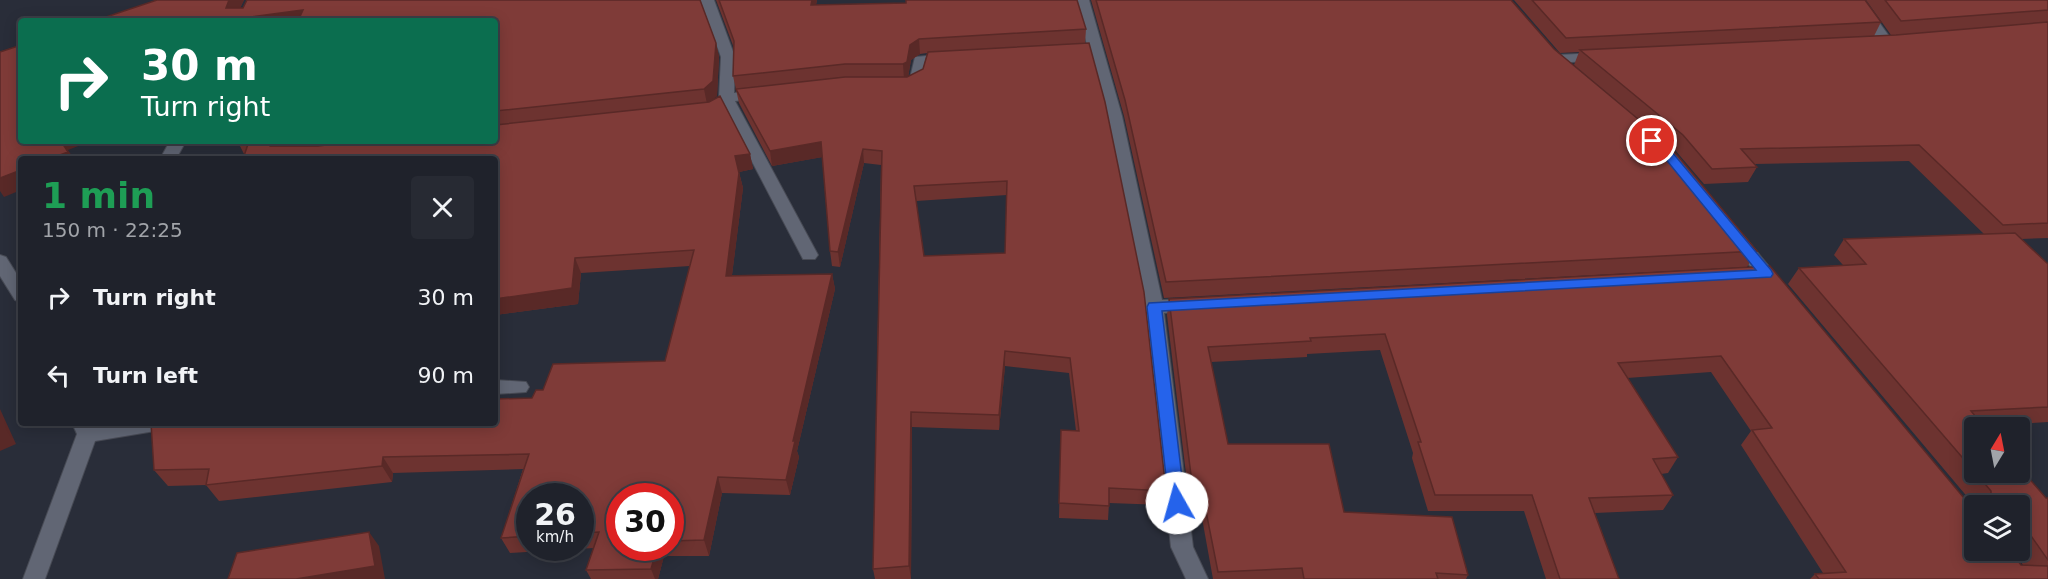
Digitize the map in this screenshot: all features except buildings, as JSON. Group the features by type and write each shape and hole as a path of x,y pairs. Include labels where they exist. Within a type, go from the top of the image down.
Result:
{"street":[{"path":"707,0 728,57 726,98 809,255"},
{"path":"1082,0 1089,50 1114,116 1154,307 1182,547 1197,579"},
{"path":"1856,0 1886,42"},
{"path":"1541,42 1572,74"},
{"path":"1555,59 1614,56"},
{"path":"888,85 908,84 917,80 920,60 966,57"},
{"path":"701,111 712,110 726,98 781,92"},
{"path":"1728,228 1788,299"},
{"path":"0,261 18,291"},
{"path":"1743,275 1766,274"},
{"path":"1154,307 1214,303"},
{"path":"498,387 519,387"},
{"path":"34,579 88,427 105,426"}],"route":[{"path":"1177,503 1154,307 1766,274 1668,155 1652,141"}]}
